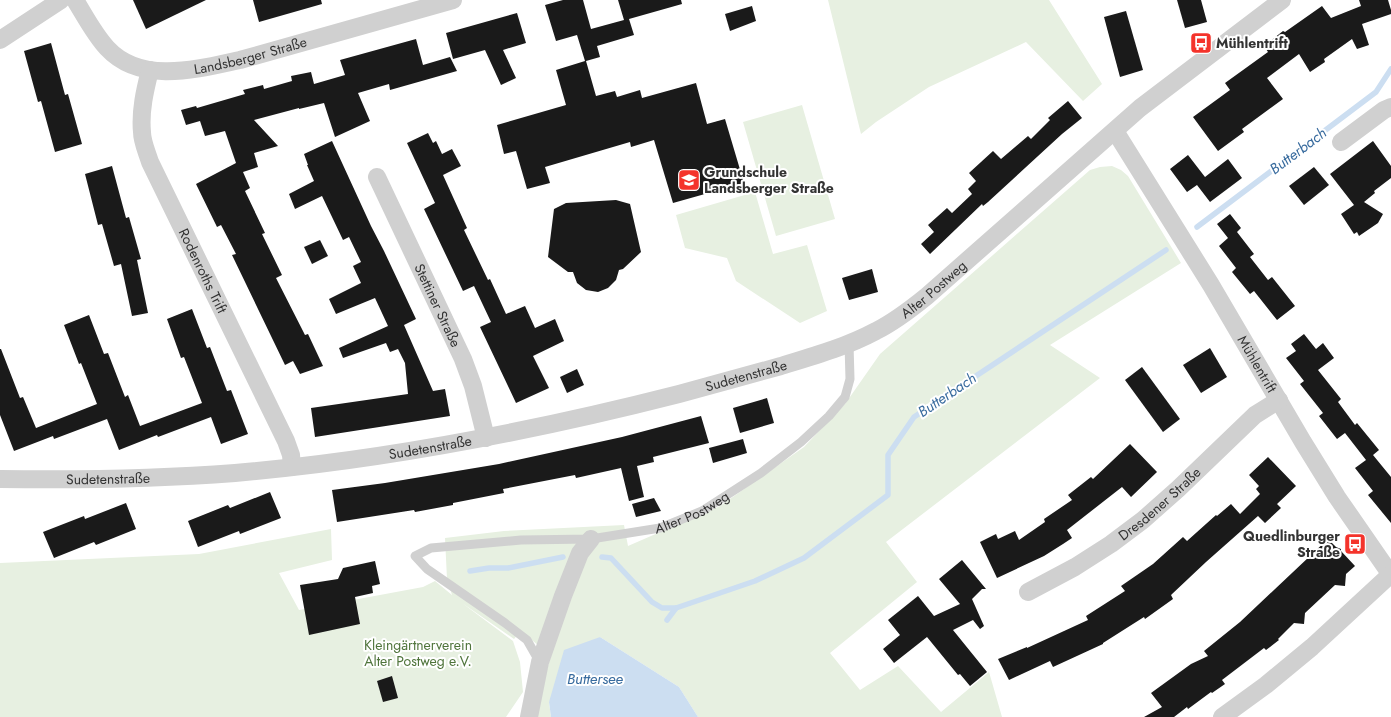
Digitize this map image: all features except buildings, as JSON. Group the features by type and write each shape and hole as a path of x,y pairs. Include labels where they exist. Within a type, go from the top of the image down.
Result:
{"street":[{"path":"0,40 61,0"},
{"name":"Landsberger Straße","path":"75,0 97,36 108,49 120,59 134,66 150,70 173,71 205,68 240,60 453,0"},
{"name":"Alter Postweg","path":"849,344 878,330 903,315 927,296 1140,108 1282,0"},
{"name":"Rodenroths Trift","path":"150,70 141,116 142,133 150,162 286,441 291,455 292,467"},
{"path":"1341,142 1384,110 1391,107"},
{"name":"Mühlentrift","path":"1115,131 1211,285 1303,442 1338,497 1391,574"},
{"name":"Stettiner Straße","path":"377,177 463,358 473,386 486,438"},
{"name":"Sudetenstraße","path":"0,479 74,480 234,473 292,467 394,453 486,438 613,410 709,386 809,358 849,344"},
{"name":"Dresdener Straße","path":"1028,592 1081,563 1111,544 1143,520 1178,489 1255,415 1279,400"},
{"path":"528,717 540,662 580,553 591,539"},
{"path":"1222,717 1266,685 1312,647 1391,574"}],"lane":[{"name":"Alter Postweg","path":"540,662 527,640 505,622 427,569 415,556 431,548 521,540 591,539 660,528 702,511 761,473 801,442 829,416 845,397 850,379 849,344"}],"green space":[{"path":"828,0 1049,0 1102,84 1083,101 1026,42 929,87 876,122 861,134"},
{"path":"802,105 835,219 776,236 743,122"},
{"name":"Kleingärtnerverein Alter Postweg e.V.","path":"1112,166 1121,170 1128,176 1181,263 1050,345 1100,378 886,542 917,582 830,653 860,690 898,666 941,712 989,672 1002,717 698,717 679,687 600,637 549,702 551,717 532,717 551,656 521,631 514,639 462,603 513,641 520,662 523,692 506,717 0,717 0,563 199,554 331,529 332,560 279,573 299,610 423,587 435,581 452,595 447,579 445,538 504,531 624,525 628,546 720,506 804,447 845,404 880,354 1090,170"},
{"path":"755,192 773,254 807,245 827,311 800,323 736,281 727,258 685,248 676,215"}],"water":[{"name":"Buttersee","path":"600,637 679,687 698,717 551,717 549,702 564,650"}],"waterway":[{"name":"Butterbach","path":"1197,227 1376,92 1391,69"},
{"name":"Butterbach","path":"667,620 676,608 755,581 804,558 888,495 888,455 914,417 1166,250"},
{"path":"470,571 489,568 508,568 563,557"},
{"path":"602,557 611,558 652,602 662,608 676,608"}],"place":[{"name":"Mühlentrift","path":"1201,43"},
{"name":"Grundschule Landsberger Straße","path":"689,180"},
{"name":"Quedlinburger Straße","path":"1355,544"}]}
